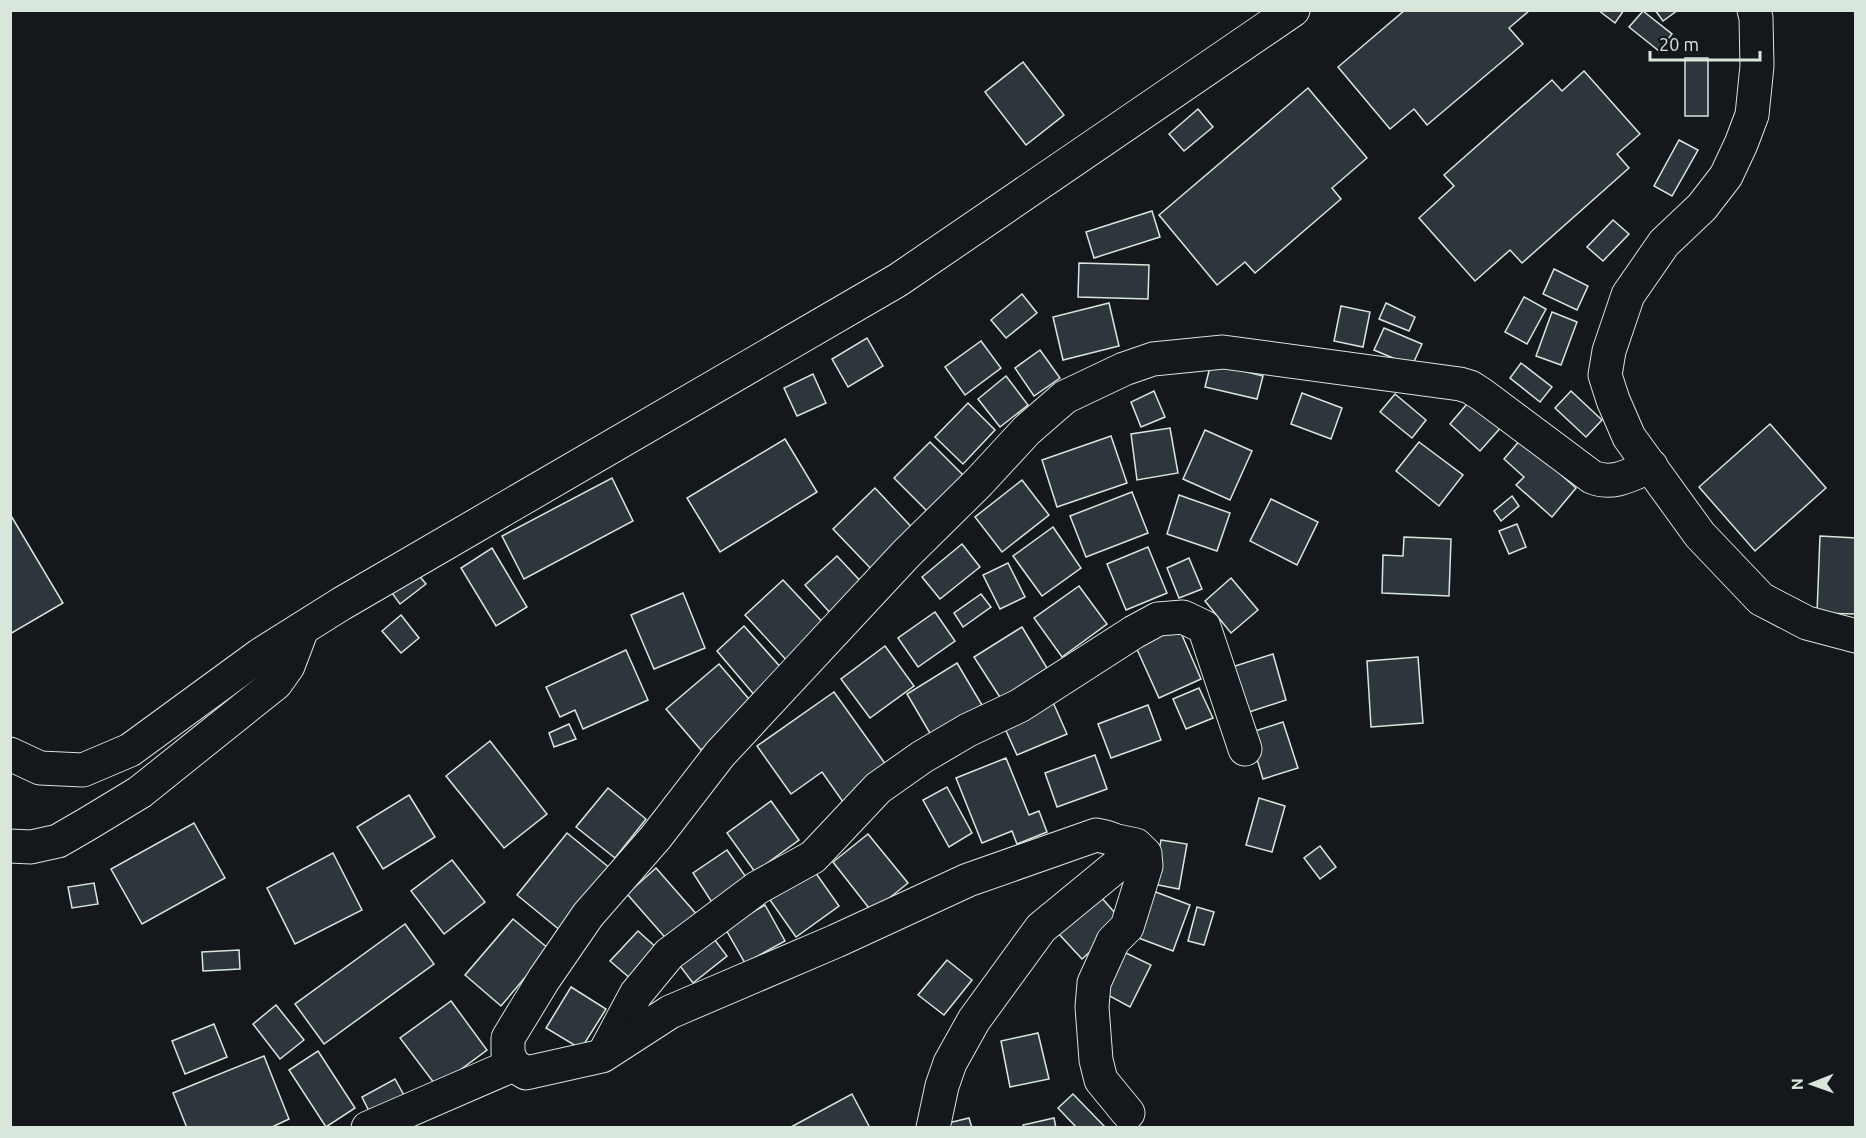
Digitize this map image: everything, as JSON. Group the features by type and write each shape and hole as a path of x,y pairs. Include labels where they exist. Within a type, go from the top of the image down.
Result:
{"street":[{"path":"10,754 40,768 82,770 130,750 260,655 382,580 898,280 1293,10"},
{"path":"1754,10 1757,66 1752,114 1741,144 1726,176 1702,207 1664,243 1629,295 1609,351 1605,375 1629,437 1700,535 1761,599 1807,623 1856,636"},
{"path":"1128,1113 1101,1080 1096,1060 1092,1007 1094,983 1113,941 1127,927 1146,866 1145,854 1137,846 1096,835 968,880 836,941 670,1012 602,1056 532,1072 522,1072 513,1065 508,1053 508,1038 544,979 588,915 656,837 720,754 906,554 979,482 1027,430 1065,397 1124,369 1153,359 1223,352 1460,384 1476,391 1592,477 1606,481 1623,478 1651,466"},
{"path":"602,1056 636,993 669,954 757,888 813,857 878,788 921,757 968,730 1019,706 1158,619 1183,617 1204,627 1245,749"},
{"path":"10,846 31,847 58,841 140,792 276,683 288,666 302,629"},
{"path":"933,1128 942,1086 950,1063 974,1020 1041,928 1120,863 1123,849 1117,841"},
{"path":"368,1128 513,1065"}],"building":[{"path":"1405,10 1530,10 1509,28 1523,44 1427,125 1414,109 1390,129 1338,67"},
{"path":"1598,10 1624,10 1615,23"},
{"path":"1655,10 1678,10 1663,21"},
{"path":"1643,11 1672,34 1659,51 1629,27"},
{"path":"1685,58 1708,58 1708,116 1685,116"},
{"path":"1023,62 1064,115 1026,145 985,92"},
{"path":"1584,71 1640,134 1617,154 1629,168 1522,263 1510,250 1475,281 1419,218 1454,186 1444,175 1552,80 1562,91"},
{"path":"1308,88 1367,158 1332,188 1341,199 1255,273 1245,262 1217,285 1159,215"},
{"path":"1198,109 1213,127 1184,151 1169,134"},
{"path":"1679,140 1698,150 1672,196 1654,186"},
{"path":"1152,211 1160,237 1094,258 1086,232"},
{"path":"1613,220 1629,234 1603,261 1587,247"},
{"path":"1079,263 1149,265 1148,299 1078,297"},
{"path":"1554,269 1588,286 1577,310 1543,294"},
{"path":"1022,294 1037,313 1006,338 991,320"},
{"path":"1524,297 1546,309 1527,344 1505,332"},
{"path":"1109,303 1119,346 1063,360 1053,317"},
{"path":"1386,303 1415,317 1409,331 1379,319"},
{"path":"1341,306 1370,312 1363,347 1334,341"},
{"path":"1552,312 1577,322 1561,365 1536,356"},
{"path":"1384,328 1422,344 1412,366 1374,350"},
{"path":"867,338 883,366 848,387 832,359"},
{"path":"981,341 1001,368 965,395 945,367"},
{"path":"1040,350 1060,378 1034,396 1015,368"},
{"path":"1211,363 1263,376 1257,399 1205,387"},
{"path":"1521,363 1552,387 1540,402 1510,378"},
{"path":"813,374 826,403 797,416 784,388"},
{"path":"1006,376 1028,405 1000,427 978,399"},
{"path":"1154,391 1165,417 1141,427 1131,402"},
{"path":"1571,391 1602,420 1586,437 1555,408"},
{"path":"1302,393 1342,408 1331,439 1291,424"},
{"path":"1395,394 1426,420 1412,438 1380,412"},
{"path":"1472,398 1503,425 1480,451 1450,424"},
{"path":"968,403 995,430 963,464 935,437"},
{"path":"1770,424 1826,488 1755,551 1699,487"},
{"path":"1170,428 1178,473 1137,480 1131,434"},
{"path":"1205,430 1252,451 1230,500 1183,479"},
{"path":"1111,436 1127,483 1057,507 1042,460"},
{"path":"785,439 817,492 720,552 687,498"},
{"path":"1521,439 1576,488 1552,517 1516,485 1524,477 1504,459"},
{"path":"930,442 964,476 928,512 894,478"},
{"path":"1419,442 1463,475 1439,506 1396,471"},
{"path":"612,478 633,521 524,579 502,536"},
{"path":"1022,480 1049,515 1002,552 975,517"},
{"path":"875,488 919,535 877,575 833,529"},
{"path":"1132,492 1148,533 1086,557 1070,516"},
{"path":"1179,495 1230,513 1217,551 1167,534"},
{"path":"1512,496 1519,506 1501,521 1494,511"},
{"path":"1271,499 1318,522 1297,565 1250,541"},
{"path":"10,514 63,603 10,634"},
{"path":"1517,524 1526,547 1509,554 1499,531"},
{"path":"1053,527 1081,568 1042,596 1013,556"},
{"path":"1820,536 1856,538 1856,614 1817,613"},
{"path":"1404,537 1451,539 1449,596 1382,593 1383,555 1403,556"},
{"path":"962,544 980,567 940,599 922,577"},
{"path":"1148,547 1167,593 1126,610 1107,564"},
{"path":"492,548 527,607 496,626 461,568"},
{"path":"837,556 865,586 833,616 805,585"},
{"path":"1189,558 1202,589 1179,598 1167,568"},
{"path":"1008,563 1025,597 1000,609 983,575"},
{"path":"417,573 426,584 400,604 392,593"},
{"path":"1231,578 1258,610 1231,633 1205,601"},
{"path":"783,580 828,628 790,664 745,615"},
{"path":"1079,586 1107,624 1062,657 1034,618"},
{"path":"683,593 705,648 654,669 631,615"},
{"path":"981,594 991,607 963,627 954,613"},
{"path":"935,612 955,641 918,667 898,638"},
{"path":"401,615 419,638 401,653 382,631"},
{"path":"744,626 784,671 756,697 717,651"},
{"path":"1178,626 1201,679 1159,698 1135,645"},
{"path":"1022,627 1050,673 1003,702 974,657"},
{"path":"885,646 914,686 870,718 841,679"},
{"path":"626,650 648,700 583,729 575,710 560,717 546,687"},
{"path":"1273,654 1286,700 1246,713 1232,667"},
{"path":"1418,657 1423,723 1371,727 1367,661"},
{"path":"957,663 982,705 931,735 907,694"},
{"path":"719,664 754,705 701,750 666,709"},
{"path":"1199,688 1213,718 1186,729 1173,699"},
{"path":"834,692 889,769 843,802 822,772 791,794 757,746"},
{"path":"1052,700 1067,734 1017,755 1002,722"},
{"path":"1148,705 1161,740 1111,758 1098,724"},
{"path":"1283,722 1298,768 1263,779 1249,733"},
{"path":"569,724 576,739 554,747 549,733"},
{"path":"490,741 547,814 504,848 446,776"},
{"path":"1095,755 1107,789 1057,807 1045,773"},
{"path":"1006,758 1029,815 1039,811 1047,832 1017,844 1012,831 982,843 956,778"},
{"path":"947,787 972,833 949,847 923,800"},
{"path":"608,788 646,819 615,858 576,827"},
{"path":"409,795 435,837 383,869 357,827"},
{"path":"1259,798 1285,806 1272,852 1246,845"},
{"path":"771,801 799,840 755,872 727,833"},
{"path":"194,823 225,878 142,924 111,869"},
{"path":"567,833 611,869 561,931 517,895"},
{"path":"868,834 908,883 872,912 833,862"},
{"path":"1161,840 1187,844 1179,889 1153,884"},
{"path":"1320,846 1336,867 1320,879 1304,858"},
{"path":"727,850 748,880 713,904 693,873"},
{"path":"333,853 362,910 295,944 267,888"},
{"path":"452,860 485,902 444,934 411,891"},
{"path":"656,868 699,917 670,943 627,894"},
{"path":"813,869 839,906 796,937 770,900"},
{"path":"94,883 98,904 72,908 68,887"},
{"path":"1153,891 1190,905 1173,951 1136,937"},
{"path":"1100,896 1123,922 1082,959 1058,933"},
{"path":"765,905 785,941 745,963 725,928"},
{"path":"1197,907 1214,912 1204,945 1188,941"},
{"path":"513,919 549,949 501,1006 465,975"},
{"path":"405,924 434,964 324,1044 295,1004"},
{"path":"638,931 658,949 631,979 610,961"},
{"path":"711,935 727,956 693,983 677,962"},
{"path":"239,950 240,969 203,971 202,952"},
{"path":"1124,952 1151,965 1130,1007 1104,993"},
{"path":"947,960 972,980 944,1015 918,995"},
{"path":"571,987 606,1009 581,1049 546,1028"},
{"path":"451,1001 487,1050 437,1087 400,1038"},
{"path":"276,1005 304,1040 280,1059 253,1024"},
{"path":"214,1024 227,1057 185,1074 172,1041"},
{"path":"1038,1033 1049,1079 1010,1087 1001,1041"},
{"path":"318,1051 355,1108 326,1127 289,1070"},
{"path":"264,1056 289,1119 270,1128 187,1128 173,1093"},
{"path":"395,1079 405,1097 371,1115 362,1097"},
{"path":"852,1094 870,1128 791,1127"},
{"path":"1073,1094 1105,1128 1077,1128 1058,1108"},
{"path":"969,1118 972,1128 941,1128 940,1125"},
{"path":"1054,1118 1056,1128 1024,1128 1023,1125"}]}
